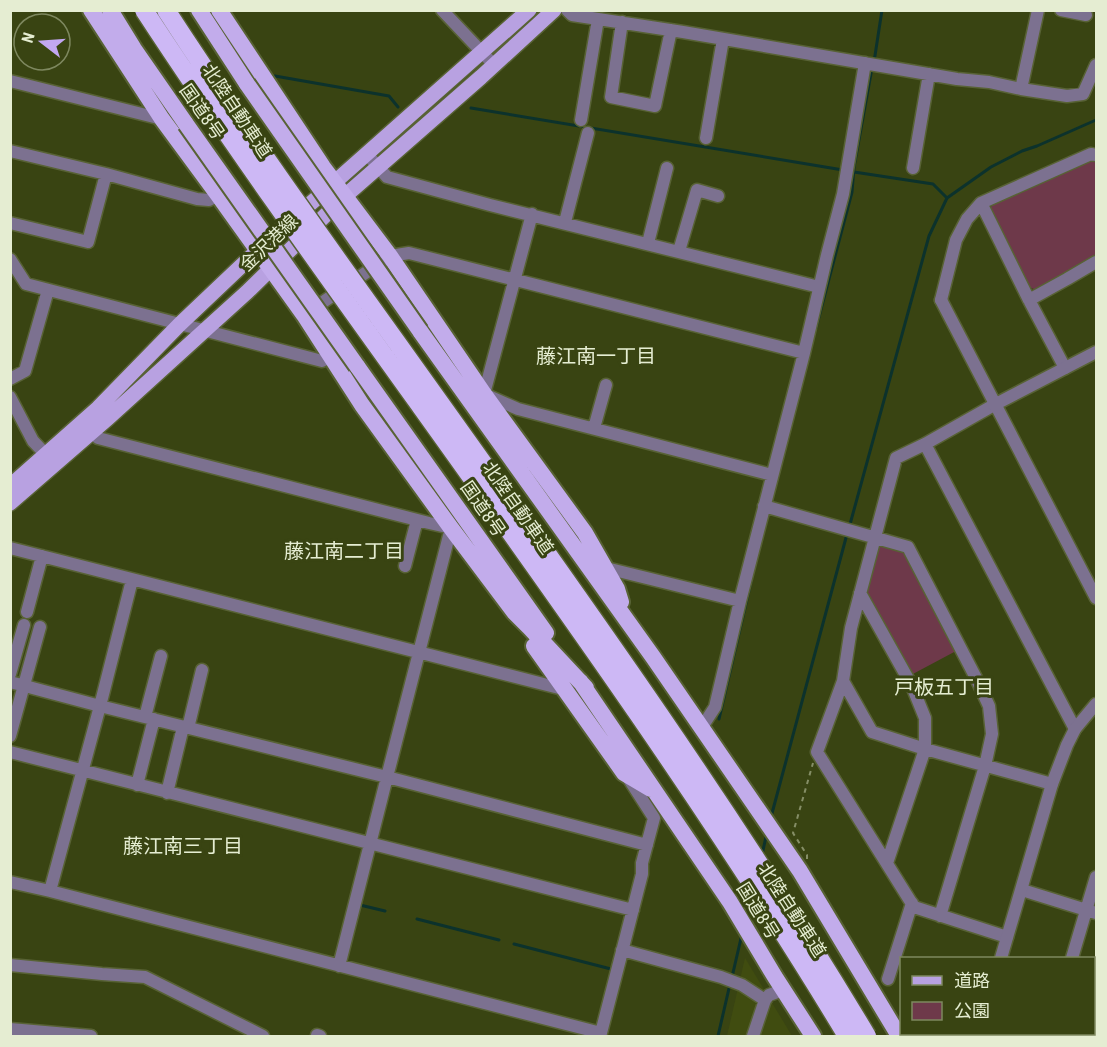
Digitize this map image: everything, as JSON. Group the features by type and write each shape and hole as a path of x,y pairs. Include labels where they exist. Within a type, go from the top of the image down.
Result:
{"highway":[{"path":"91,10 162,119 304,315 362,405 451,528 514,612 586,688"},
{"name":"国道8号","path":"110,10 186,124 586,688 730,902 813,1036"},
{"name":"北陸自動車道","path":"144,10 277,206 630,703 725,844 847,1036"},
{"name":"北陸自動車道","path":"166,10 292,196 645,694 831,975 867,1036"},
{"path":"199,10 247,84 420,331 702,727 801,874 899,1036"},
{"path":"219,10 339,189 390,256 484,394 585,533 617,589 628,622"},
{"path":"514,612 523,630 624,773 655,791"}],"main road":[{"name":"金沢港線","path":"10,486 92,432 271,269 339,189 366,153 529,10"},
{"name":"金沢港線","path":"10,503 179,325 257,251 339,189 379,167 554,10"}],"street":[{"path":"442,10 494,65"},
{"path":"567,10 572,15 1067,96 1083,94 1096,65"},
{"path":"1020,89 1038,10"},
{"path":"1060,10 1086,15"},
{"path":"581,120 598,19"},
{"path":"622,22 611,97 655,106 671,30"},
{"path":"706,138 723,39"},
{"path":"702,727 715,707 843,194 871,64"},
{"path":"914,168 929,74"},
{"path":"10,81 162,119"},
{"path":"565,222 588,133"},
{"path":"10,151 197,199 209,200 218,195"},
{"path":"366,153 387,177 819,287"},
{"path":"1096,156 1091,154 981,203 967,219 956,240 941,300 1096,598"},
{"path":"648,243 667,168"},
{"path":"10,223 88,242 106,174"},
{"path":"679,251 697,190 718,196"},
{"path":"981,203 1065,369"},
{"path":"532,214 484,394 518,410 772,475"},
{"path":"304,315 390,256 409,253 804,353"},
{"path":"10,259 26,284 322,361 330,357"},
{"path":"1029,300 1096,262"},
{"path":"10,379 25,371 48,290"},
{"path":"1007,937 915,907 817,752 843,681 870,535 896,458 1096,352"},
{"path":"594,428 606,385"},
{"path":"10,397 33,441 50,459"},
{"path":"92,432 98,438 451,528 339,966"},
{"path":"925,444 1075,729"},
{"path":"764,506 909,547 989,706 992,734 985,766 940,915"},
{"path":"405,566 417,520"},
{"path":"10,549 559,688 563,686"},
{"path":"27,612 42,556"},
{"path":"606,568 740,601"},
{"path":"50,891 132,580"},
{"path":"860,593 912,686 925,718 925,749 887,863"},
{"path":"10,674 24,625"},
{"path":"10,736 40,627"},
{"path":"137,785 160,656"},
{"path":"167,793 202,670"},
{"path":"843,681 872,732 1052,784"},
{"path":"10,682 647,845"},
{"path":"1001,957 1052,784 1075,729 1096,704"},
{"path":"10,752 633,910"},
{"path":"10,882 600,1035 642,874 642,863 654,818 624,773"},
{"path":"1072,957 1091,911 1096,877"},
{"path":"1022,890 1091,911"},
{"path":"888,979 912,903"},
{"path":"622,950 721,977 742,985 765,1000"},
{"path":"10,965 145,977 263,1036"},
{"path":"753,1036 765,1000 779,983"},
{"path":"10,1029 91,1036"}],"path":[{"path":"801,874 807,855 793,832 810,768 817,752"}],"shaded area":[{"path":"745,958 792,1036 727,1036"}],"green space":[{"path":"1087,159 1096,160 1096,257 1036,290 1029,287 990,210 992,204"},
{"path":"882,545 904,551 956,651 911,675 866,589 876,548"}],"waterway":[{"path":"874,62 882,10"},
{"path":"816,328 852,192 854,167 872,68"},
{"path":"275,76 389,96 398,107"},
{"path":"471,108 843,170"},
{"path":"849,528 929,236 947,198 991,167 1022,151 1096,120"},
{"path":"854,172 933,184 947,198"},
{"path":"771,817 847,534"},
{"path":"719,719 751,582"},
{"path":"762,855 767,832"},
{"path":"747,916 752,896"},
{"path":"360,905 385,911"},
{"path":"417,919 499,940"},
{"path":"732,977 742,934"},
{"path":"514,944 611,969"},
{"path":"718,1036 730,984"}],"district":[{"name":"藤江南一丁目","path":"596,356"},
{"name":"藤江南二丁目","path":"344,551"},
{"name":"戸板五丁目","path":"944,687"},
{"name":"藤江南三丁目","path":"183,846"}]}
